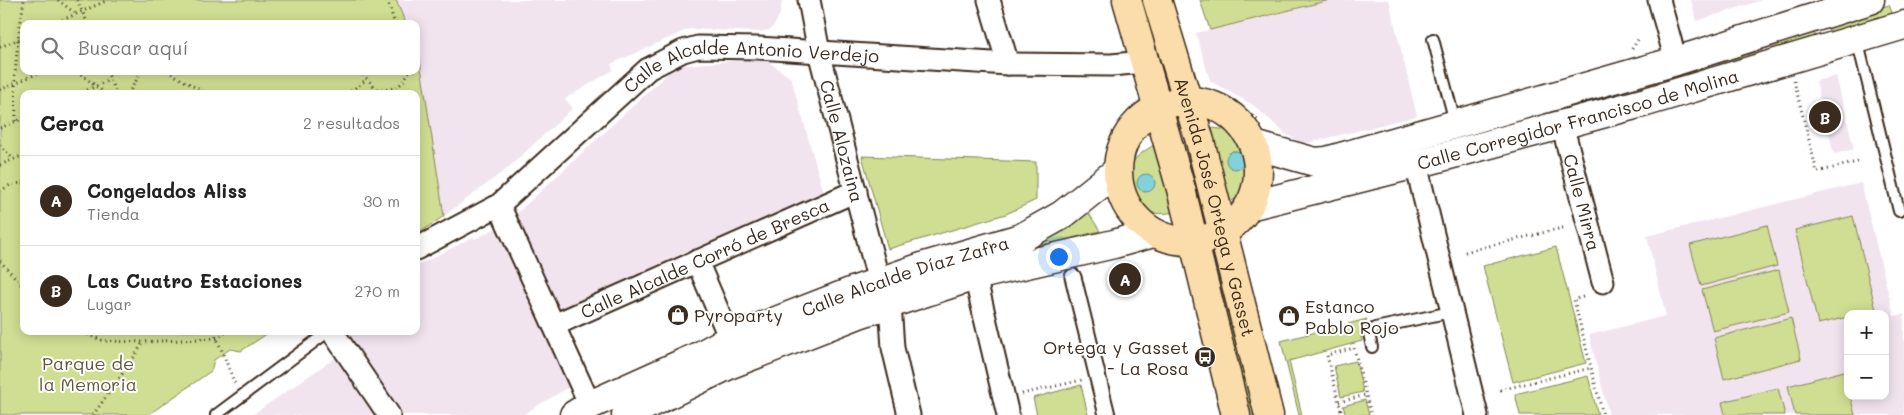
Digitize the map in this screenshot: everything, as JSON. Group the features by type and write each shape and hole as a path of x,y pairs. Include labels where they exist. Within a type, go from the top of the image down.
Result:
{"main road":[{"name":"Avenida José Ortega y Gasset","path":"1127,0 1194,241 1236,415"},
{"name":"Avenida José Ortega y Gasset","path":"1157,0 1188,100 1269,415"},
{"name":"Calle Corregidor Francisco de Molina","path":"1254,146 1315,162 1327,161 1676,61 1870,0"},
{"name":"Calle Corregidor Francisco de Molina","path":"1249,206 1416,164 1646,102 1904,25"},
{"path":"1188,100 1210,104 1229,113 1244,127 1254,146 1258,166 1257,186 1249,206 1239,220 1223,232 1209,238 1194,241 1172,240 1153,232 1138,221 1127,207 1120,190 1117,171 1120,151 1128,134 1141,118 1157,107 1188,100"},
{"name":"Calle Alcalde Díaz Zafra","path":"626,415 731,364 859,314 884,293 925,266 1021,238 1062,215 1117,171"},
{"name":"Calle Alcalde Díaz Zafra","path":"582,410 700,356 730,340 884,293 975,276 1114,244 1153,232"}],"street":[{"name":"Calle Alozaina","path":"810,0 819,52 884,293 893,348 909,415"},
{"path":"988,0 1008,64"},
{"path":"1659,0 1676,61"},
{"name":"Calle Alcalde Antonio Verdejo","path":"420,247 499,205 648,69 683,51 698,48 738,48 1008,64 1111,65 1144,62"},
{"name":"Calle Mirra","path":"1562,124 1603,282"},
{"path":"1416,164 1477,415"},
{"name":"Calle Alcalde Corró de Bresca","path":"554,325 856,190"},
{"path":"499,205 554,325 582,410"},
{"path":"696,261 730,340"},
{"path":"975,276 1006,407"},
{"path":"1073,277 1107,415"},
{"path":"333,335 389,415"}],"lane":[{"path":"1857,38 1899,211"},
{"path":"1433,39 1455,125"},
{"path":"1372,347 1369,334 1375,328 1451,312"},
{"path":"216,415 324,335"}],"path":[{"path":"21,20 24,0"},
{"path":"58,0 76,14"},
{"path":"77,0 86,20"},
{"path":"62,20 108,0"},
{"path":"387,0 394,20"},
{"path":"16,121 16,84 20,26"},
{"path":"1631,52 1639,38"},
{"path":"0,47 18,39"},
{"path":"0,90 35,75"},
{"path":"81,75 100,90"},
{"path":"108,75 114,90"},
{"path":"130,90 140,75"},
{"path":"174,75 200,90"},
{"path":"363,75 378,90 394,89 403,83 407,75"},
{"path":"352,90 367,79"},
{"path":"86,90 110,80"},
{"path":"1794,80 1817,172 1861,160"},
{"path":"0,128 20,120"},
{"path":"0,145 14,159"},
{"path":"0,165 20,157"},
{"path":"0,191 12,184 20,183"},
{"path":"1465,252 1566,227"},
{"path":"0,260 20,282"},
{"path":"1583,297 1574,300 1603,415"},
{"path":"88,335 104,341 143,342 216,338 221,335"},
{"path":"215,335 240,396"},
{"path":"93,415 143,342"},
{"path":"1342,415 1327,355 1354,348 1371,415"},
{"path":"1500,390 1591,368"},
{"path":"1006,407 1097,376"},
{"path":"1339,402 1366,395"}],"shaded area":[{"path":"396,0 782,0 780,14 770,30 759,32 689,29 611,64 613,70 565,99 573,108 508,168 444,216 420,60 420,20 404,20"},
{"path":"1330,0 1389,0 1417,116 1303,144 1287,135 1253,105 1210,81 1196,33"},
{"path":"1691,0 1762,0 1697,21"},
{"path":"763,58 791,78 824,193 539,319 569,387 522,415 252,415 335,358 350,342 345,335 420,335 420,264 474,237 475,239 514,216 676,66"},
{"path":"1836,76 1854,149 1834,154 1816,81"},
{"path":"1861,183 1894,316 1904,314 1904,415 1609,415 1589,335 1666,316 1647,236"}],"green space":[{"name":"Parque de la Memoria","path":"0,0 396,0 404,20 20,20 20,75 420,75 420,60 444,216 420,232 420,90 20,90 20,335 265,335 241,351 230,349 214,360 211,371 148,415 0,415"},
{"path":"1200,0 1330,0 1210,30"},
{"path":"1889,5 1893,15 1832,32 1828,29 1829,24 1833,22"},
{"path":"1811,30 1815,34 1814,40 1775,52 1772,48 1772,43"},
{"path":"1759,47 1762,50 1762,54 1720,67 1718,64 1718,60"},
{"path":"1706,65 1708,70 1650,89 1648,81"},
{"path":"1213,128 1236,134 1249,153 1252,171 1249,185 1239,197 1223,204 1204,131","holes":["1232,151 1237,151 1244,157 1244,161 1240,167 1231,167 1228,164 1228,155"]},
{"path":"1186,140 1197,186 1196,195 1182,145"},
{"path":"1156,144 1175,212 1160,214 1144,210 1134,199 1129,186 1128,178 1132,164 1138,156","holes":["1142,175 1154,180 1153,188 1145,192 1138,187 1138,181"]},
{"path":"862,156 1036,162 1036,200 1006,214 888,249"},
{"path":"1088,212 1100,231 1031,248 865,302"},
{"path":"1853,216 1876,310 1844,310 1844,318 1818,324 1795,230"},
{"path":"1767,225 1777,266 1701,286 1690,245"},
{"path":"1556,247 1586,363 1513,382 1483,266"},
{"path":"1779,270 1789,312 1713,331 1702,290"},
{"path":"1220,275 1254,415 1247,415 1214,276"},
{"path":"1791,318 1801,359 1724,379 1714,338"},
{"path":"1367,319 1360,332 1362,341 1289,361 1302,415 1299,415 1281,341"},
{"path":"1356,361 1363,392 1341,397 1334,366"},
{"path":"1844,371 1844,400 1851,400 1855,415 1795,415 1788,386"},
{"path":"1588,376 1598,415 1520,415 1515,394"},
{"path":"1081,385 1088,415 1037,415 1033,398"},
{"path":"1778,388 1785,415 1725,415 1722,402"},
{"path":"1365,400 1369,415 1346,415 1343,406"}],"water":[{"path":"1235,151 1241,154 1244,160 1241,166 1235,169 1229,166 1226,160 1229,154"},
{"path":"1146,174 1152,177 1155,183 1152,189 1146,192 1140,189 1137,183 1140,177"}],"place":[{"name":"Las Cuatro Estaciones","path":"1825,117"},
{"name":"Congelados Aliss","path":"1125,279"},
{"name":"Pyroparty","path":"678,315"},
{"name":"Estanco Pablo Rojo","path":"1289,316"},
{"name":"Ortega y Gasset - La Rosa","path":"1205,357"}]}
